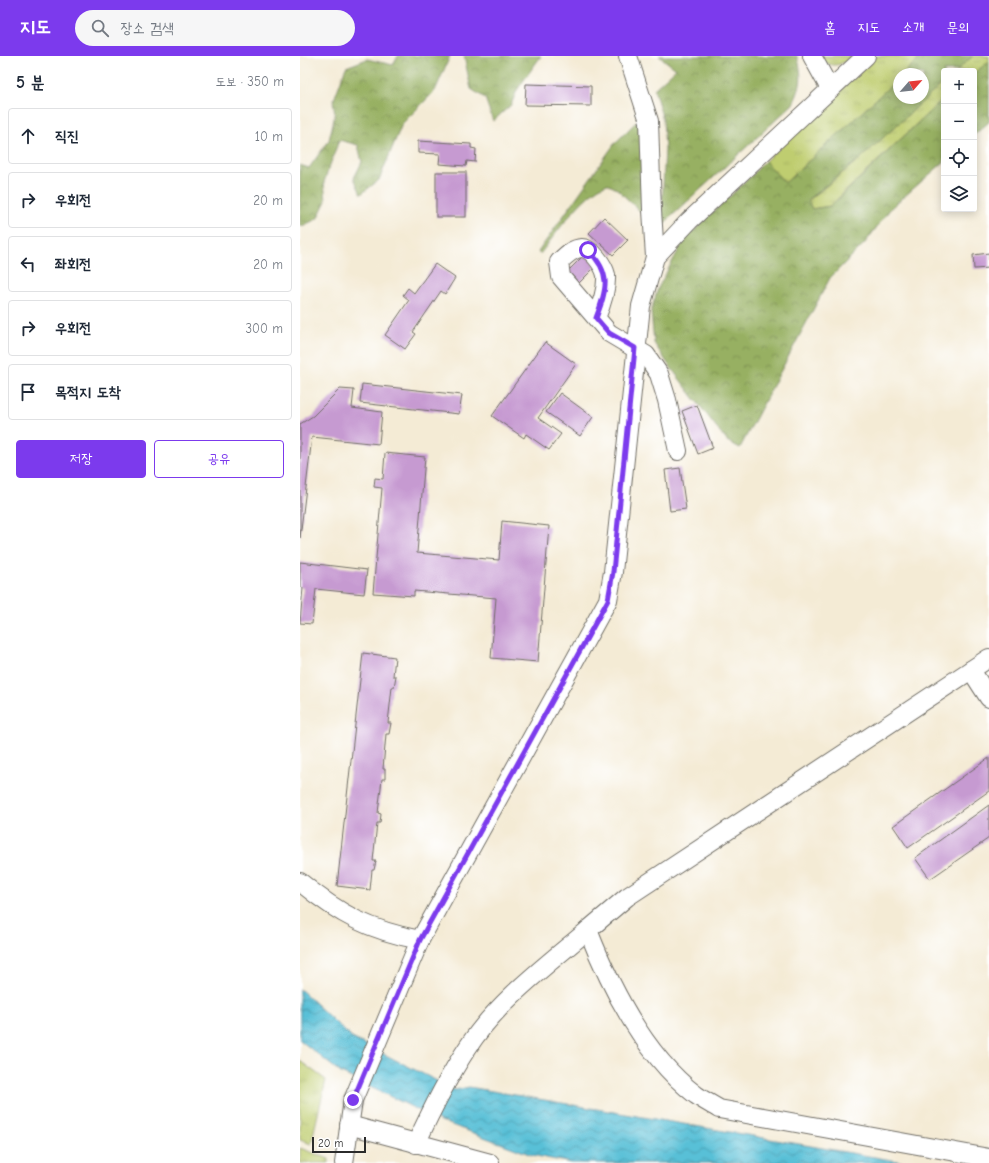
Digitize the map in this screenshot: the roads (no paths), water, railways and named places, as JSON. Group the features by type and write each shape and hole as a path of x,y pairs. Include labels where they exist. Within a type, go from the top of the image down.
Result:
{"street":[{"path":"344,1163 353,1100 420,940 608,600 613,572 635,348 641,306 655,257 649,120 628,56"},
{"path":"812,56 830,89"},
{"path":"655,257 689,221 866,56"},
{"path":"596,318 609,333 646,355 659,374 667,400 678,452"},
{"path":"416,1144 427,1120 468,1046 492,1018 549,963 627,898 989,658"},
{"path":"971,670 989,698"},
{"path":"300,882 323,901 366,926 391,935 420,940"},
{"path":"588,930 604,971 635,1025 669,1072 696,1095 719,1109 989,1158"},
{"path":"349,1125 490,1163"}],"water":[{"path":"300,989 352,1038 455,1090 469,1087 909,1163 571,1163 532,1155 441,1121 341,1073 300,1040"}]}
